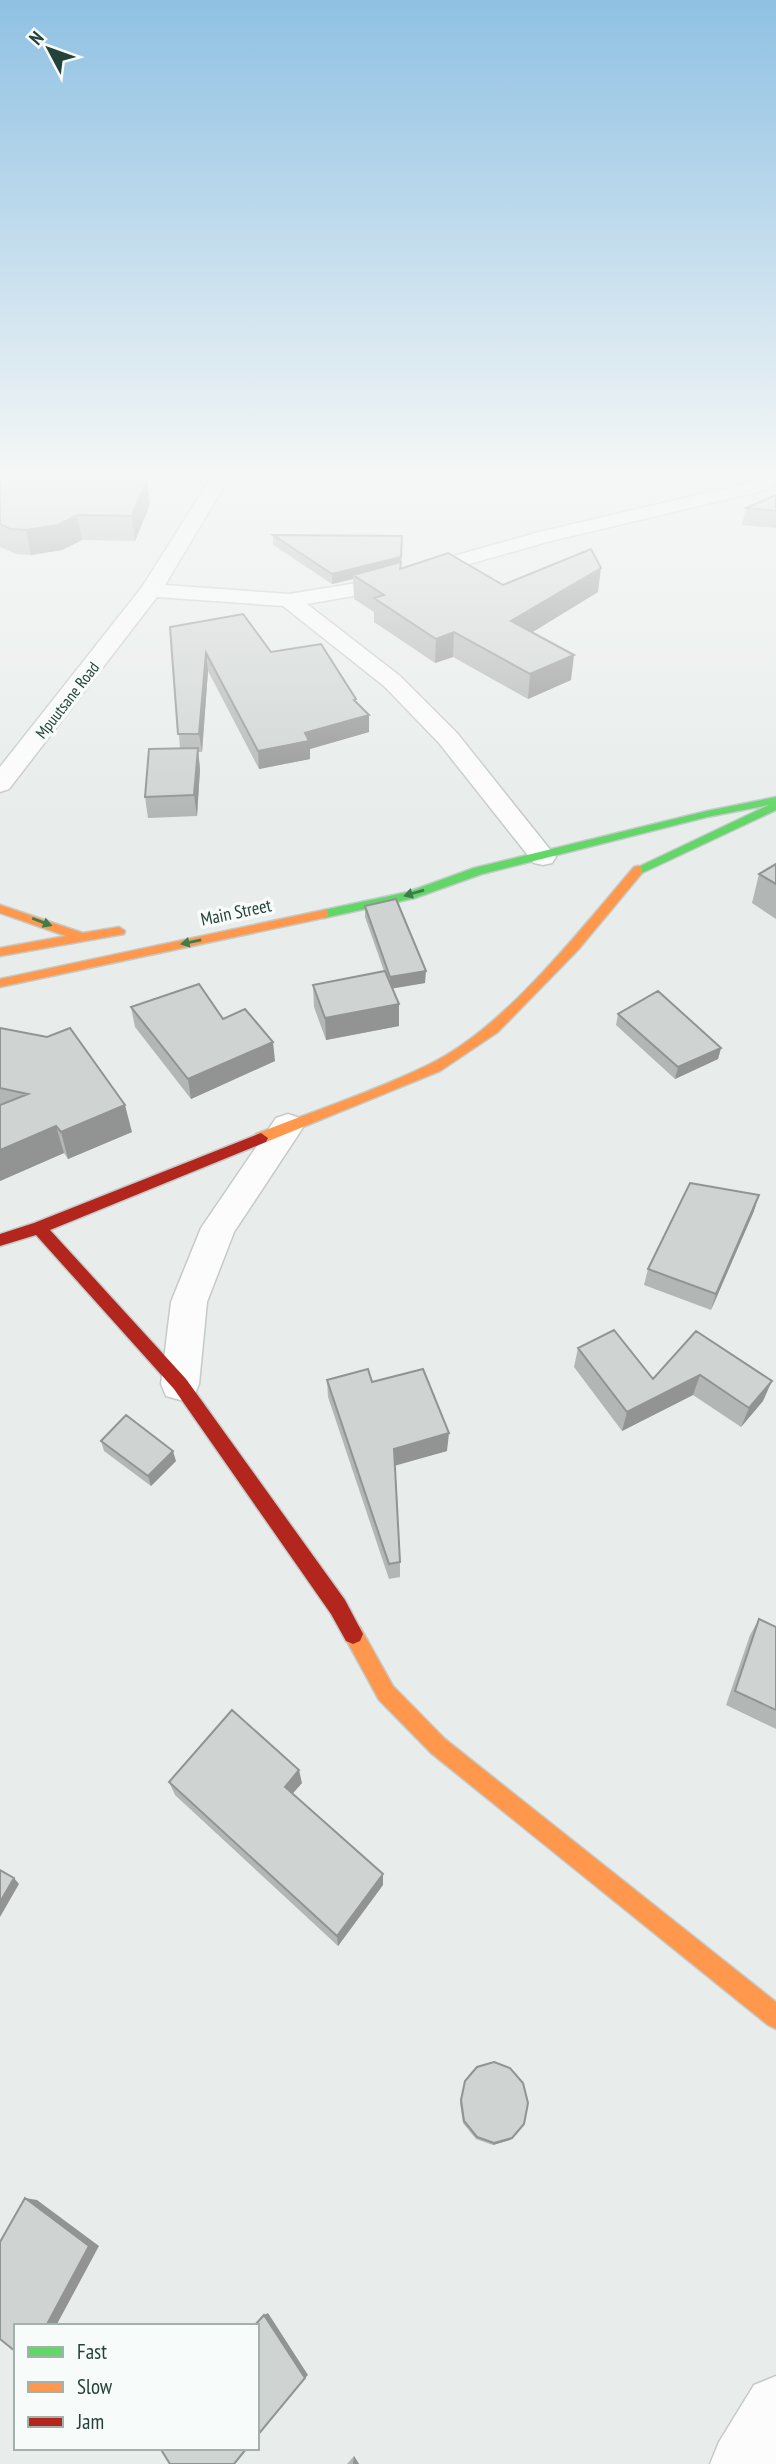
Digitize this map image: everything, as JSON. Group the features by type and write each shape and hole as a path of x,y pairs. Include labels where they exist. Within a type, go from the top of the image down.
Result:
{"main road":[{"name":"Main Street","path":"0,983 411,895 478,871 543,857 707,814 776,800"},
{"path":"0,1240 39,1228 435,1068 493,1029 573,947 637,871 776,806"},
{"name":"Main Street","path":"412,876 478,871"},
{"path":"0,909 84,938"},
{"path":"0,952 139,927"},
{"path":"39,1228 180,1384 338,1608 386,1693 438,1746 776,2017"}],"street":[{"path":"151,590 289,600 363,588"},
{"name":"Mpuutsane Road","path":"0,783 151,590"},
{"path":"289,600 392,681 449,738 543,857"},
{"path":"180,1384 189,1302 218,1228 288,1126"},
{"path":"741,2464 776,2407"}],"building":[{"path":"373,588 567,588 511,621 574,655 530,674 454,632 436,639 374,598 384,595"},
{"path":"243,614 271,652 321,644 356,699 354,700 369,715 305,733 309,741 258,751 206,653 199,734 178,734 170,627"},
{"path":"198,748 194,795 145,797 149,749"},
{"path":"776,864 776,884 759,874"},
{"path":"396,899 426,971 390,977 365,906"},
{"path":"385,971 399,1004 325,1018 313,985"},
{"path":"199,984 223,1019 245,1009 273,1042 188,1079 131,1007"},
{"path":"658,991 721,1048 678,1067 618,1014"},
{"path":"0,1028 47,1037 70,1028 125,1105 61,1132 56,1126 0,1150 0,1105 28,1094 0,1088"},
{"path":"690,1183 759,1195 716,1294 648,1269"},
{"path":"614,1330 653,1379 696,1331 772,1381 749,1408 700,1375 627,1412 578,1348"},
{"path":"368,1369 372,1382 423,1369 449,1433 394,1449 400,1562 389,1564 327,1380"},
{"path":"126,1415 173,1451 148,1476 101,1441"},
{"path":"759,1619 776,1627 776,1710 735,1691"},
{"path":"232,1710 299,1770 285,1787 383,1874 337,1936 169,1782"},
{"path":"0,1870 14,1878 0,1902"},
{"path":"494,2062 510,2068 523,2083 528,2103 524,2124 512,2138 494,2143 477,2137 464,2121 461,2100 465,2081 477,2067"},
{"path":"25,2198 89,2246 47,2324 14,2324 14,2350 0,2339 0,2242"},
{"path":"264,2315 305,2378 259,2434 259,2324 256,2324"},
{"path":"161,2450 245,2450 234,2464 170,2464"}],"traffic: fast":[{"path":"324,914 411,895 478,871 707,814 776,800"},
{"path":"638,870 776,806"}],"traffic: slow":[{"path":"261,1138 435,1068 493,1029 573,947 638,870"},
{"path":"0,909 84,938"},
{"path":"0,983 324,914"},
{"path":"0,952 119,931"},
{"path":"353,1634 386,1693 438,1746 776,2017"}],"traffic: jam":[{"path":"0,1240 39,1228 261,1138"},
{"path":"39,1228 180,1384 338,1607 353,1634"}]}
